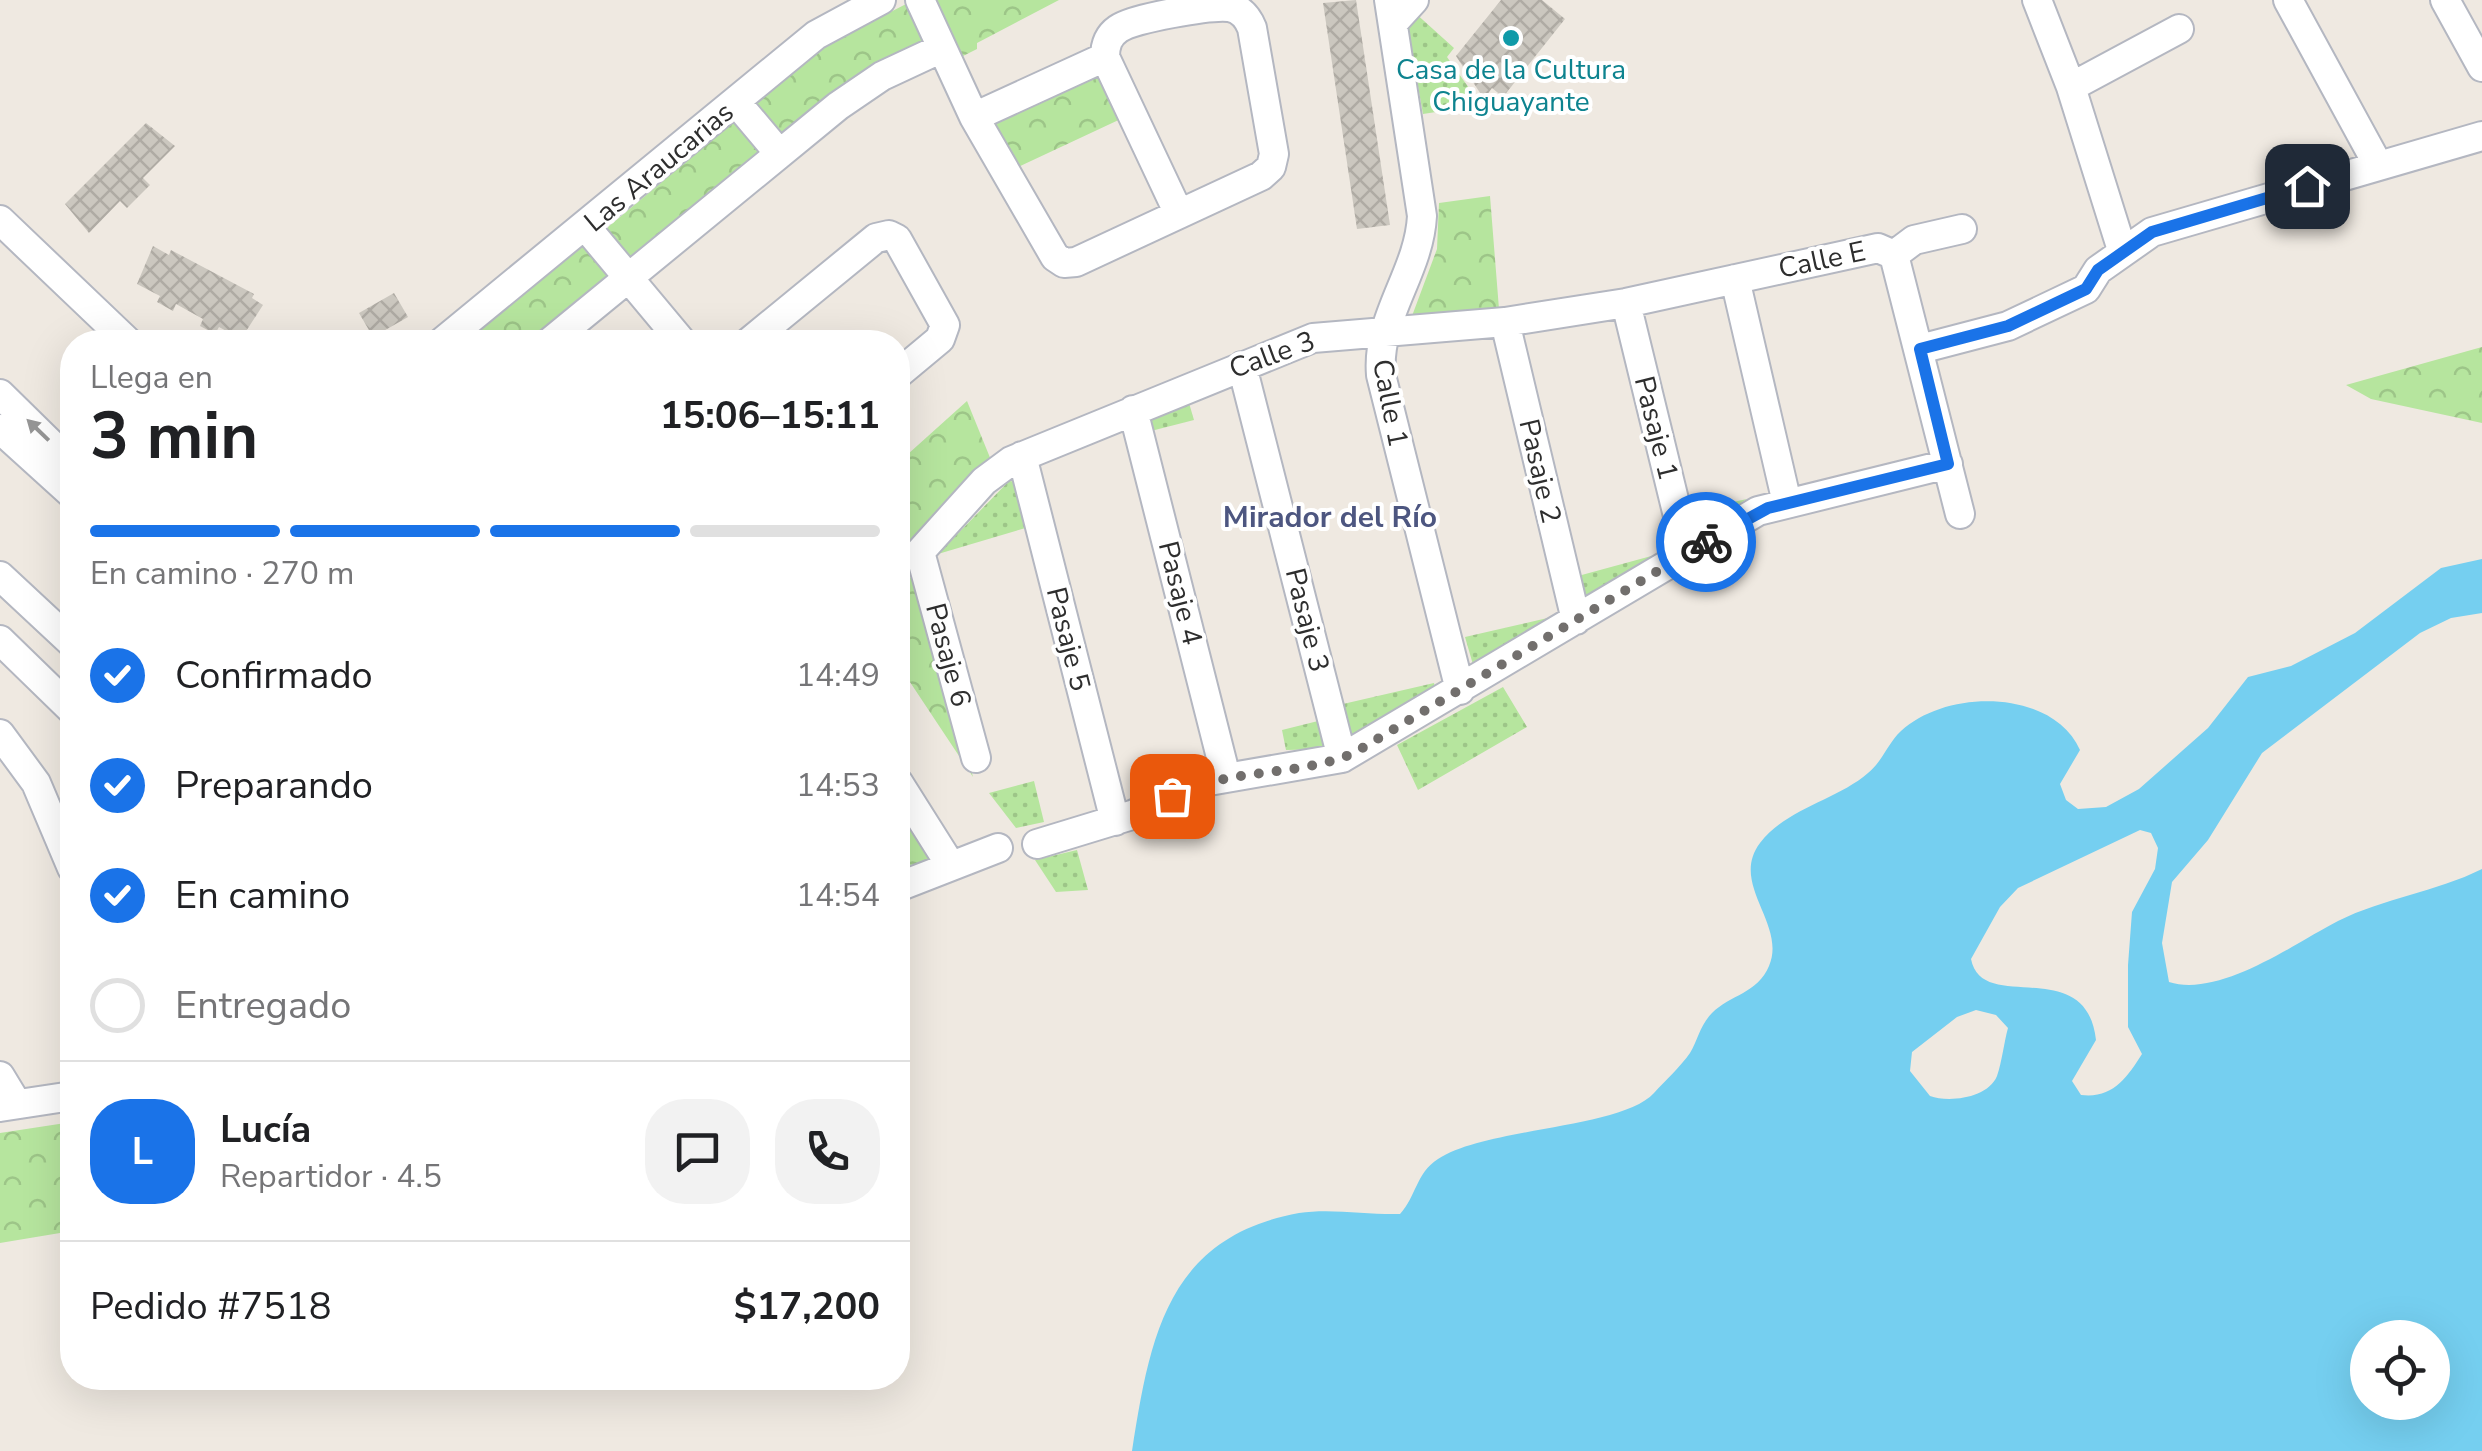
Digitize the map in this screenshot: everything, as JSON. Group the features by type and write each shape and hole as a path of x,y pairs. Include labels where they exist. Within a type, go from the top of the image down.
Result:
{"street":[{"name":"Las Araucarias","path":"457,330 830,25 881,0"},
{"path":"920,0 974,117 1055,256 1064,263 1076,262 1261,176 1273,160 1246,7 1128,24 1108,41 1106,57 1179,214"},
{"path":"1391,12 1414,0"},
{"path":"2037,0 2071,87 2122,250"},
{"path":"2288,0 2378,165"},
{"path":"2445,0 2482,67"},
{"name":"Calle 1","path":"1391,12 1422,216 1418,249 1383,331 1379,360 1460,690"},
{"path":"2071,87 2180,30"},
{"path":"565,330 778,153 870,83 942,48"},
{"path":"974,117 1106,57"},
{"path":"736,102 778,153"},
{"path":"1920,349 1991,331 2086,289 2098,270 2122,250 2165,227 2482,136"},
{"path":"0,220 115,330"},
{"path":"586,228 672,330"},
{"name":"Calle E","path":"1735,279 1878,248 1894,254 1914,240 1962,229"},
{"path":"764,330 876,238 890,234 897,239 945,326 940,339 910,364"},
{"path":"1894,254 1960,514"},
{"path":"1735,279 1787,503"},
{"name":"Calle 3","path":"920,552 984,481 1022,456 1314,338 1505,322 1626,303 1735,279"},
{"name":"Pasaje 1","path":"1626,303 1687,554"},
{"name":"Pasaje 2","path":"1505,322 1576,620"},
{"name":"Pasaje 3","path":"1242,366 1342,758"},
{"path":"0,394 54,447 60,469"},
{"name":"Pasaje 4","path":"1133,410 1226,776"},
{"path":"0,429 60,482"},
{"name":"Pasaje 5","path":"1022,456 1114,822"},
{"path":"1038,844 1114,822 1226,776 1342,758 1758,511 1948,464"},
{"name":"Pasaje 6","path":"920,552 976,758"},
{"path":"0,576 60,633"},
{"path":"0,640 60,698"},
{"path":"0,734 30,770 60,840"},
{"path":"910,801 951,866"},
{"path":"910,882 998,848"},
{"path":"0,1076 9,1105 60,1098"}],"green space":[{"path":"934,0 1059,0 977,43 977,49 959,58"},
{"path":"910,2 930,43 781,136 756,105 762,97 828,44"},
{"path":"1413,11 1454,48 1447,57 1481,105 1423,114 1406,20"},
{"path":"1104,70 1125,117 1014,169 989,120"},
{"path":"735,121 763,152 635,264 607,234 608,227"},
{"path":"1490,196 1499,309 1412,316 1437,249 1439,203"},
{"path":"586,243 614,273 550,330 481,330"},
{"path":"2482,347 2482,423 2371,399 2346,385"},
{"path":"967,401 993,465 910,552 910,452"},
{"path":"1189,403 1194,420 1151,431 1148,417"},
{"path":"1009,481 1020,482 1029,527 938,554"},
{"path":"1747,499 1691,533 1686,512"},
{"path":"1655,555 1583,598 1578,576"},
{"path":"910,577 925,590 973,777 910,682"},
{"path":"1556,616 1474,668 1465,637"},
{"path":"1434,683 1436,693 1350,739 1343,704"},
{"path":"1503,687 1527,727 1418,790 1397,745"},
{"path":"1322,720 1325,749 1286,750 1282,730"},
{"path":"1034,781 1044,822 1016,828 989,793"},
{"path":"910,816 933,853 930,861 910,870"},
{"path":"1077,850 1088,890 1056,892 1035,860"},
{"path":"60,1124 60,1233 0,1243 0,1133"}],"water":[{"path":"2482,559 2482,613 2451,618 2420,633 2262,753 2208,840 2172,882 2162,943 2169,982 2211,982 2256,966 2356,913 2482,869 2482,1451 1132,1451 1158,1332 1173,1298 1193,1269 1220,1244 1255,1225 1299,1213 1400,1214 1431,1165 1460,1148 1613,1114 1654,1093 1690,1053 1712,1013 1751,988 1769,966 1771,935 1751,874 1752,858 1760,843 1784,821 1868,773 1896,736 1921,717 1971,702 2024,706 2047,715 2066,730 2080,750 2060,784 2066,800 2078,809 2106,807 2139,789 2208,728 2248,677 2291,666 2355,633 2441,568","holes":["2140,830 2151,833 2158,848 2155,869 2132,912 2128,965 2128,1027 2142,1054 2124,1079 2110,1090 2081,1095 2072,1081 2096,1040 2088,1014 2074,998 2055,991 1994,983 1979,975 1971,959 2000,907 2018,888","1976,1010 1996,1015 2008,1028 1997,1076 1985,1089 1967,1097 1930,1096 1910,1071 1912,1052 1957,1017"]}],"building":[{"path":"1356,0 1390,225 1357,229 1323,3"},
{"name":"Casa de la Cultura Chiguayante","path":"1501,0 1542,0 1565,19 1503,97 1492,88 1484,99 1456,56"},
{"path":"146,123 175,146 143,178 150,185 127,208 120,201 89,233 65,204"},
{"path":"153,246 169,255 171,250 254,294 252,298 263,305 247,330 208,330 200,326 203,319 176,304 173,311 157,302 160,296 137,284"},
{"path":"394,293 408,317 385,330 369,330 359,313"}],"way so far":[{"path":"1172,796 1226,776 1320,764 1354,753 1706,542"}],"place":[{"name":"Casa de la Cultura Chiguayante","path":"1511,38"}],"district":[{"name":"Mirador del Río","path":"1330,517"}],"route":[{"path":"1706,542 1768,508 1948,464 1920,349 2008,326 2086,289 2098,270 2152,232 2307,186"}]}
